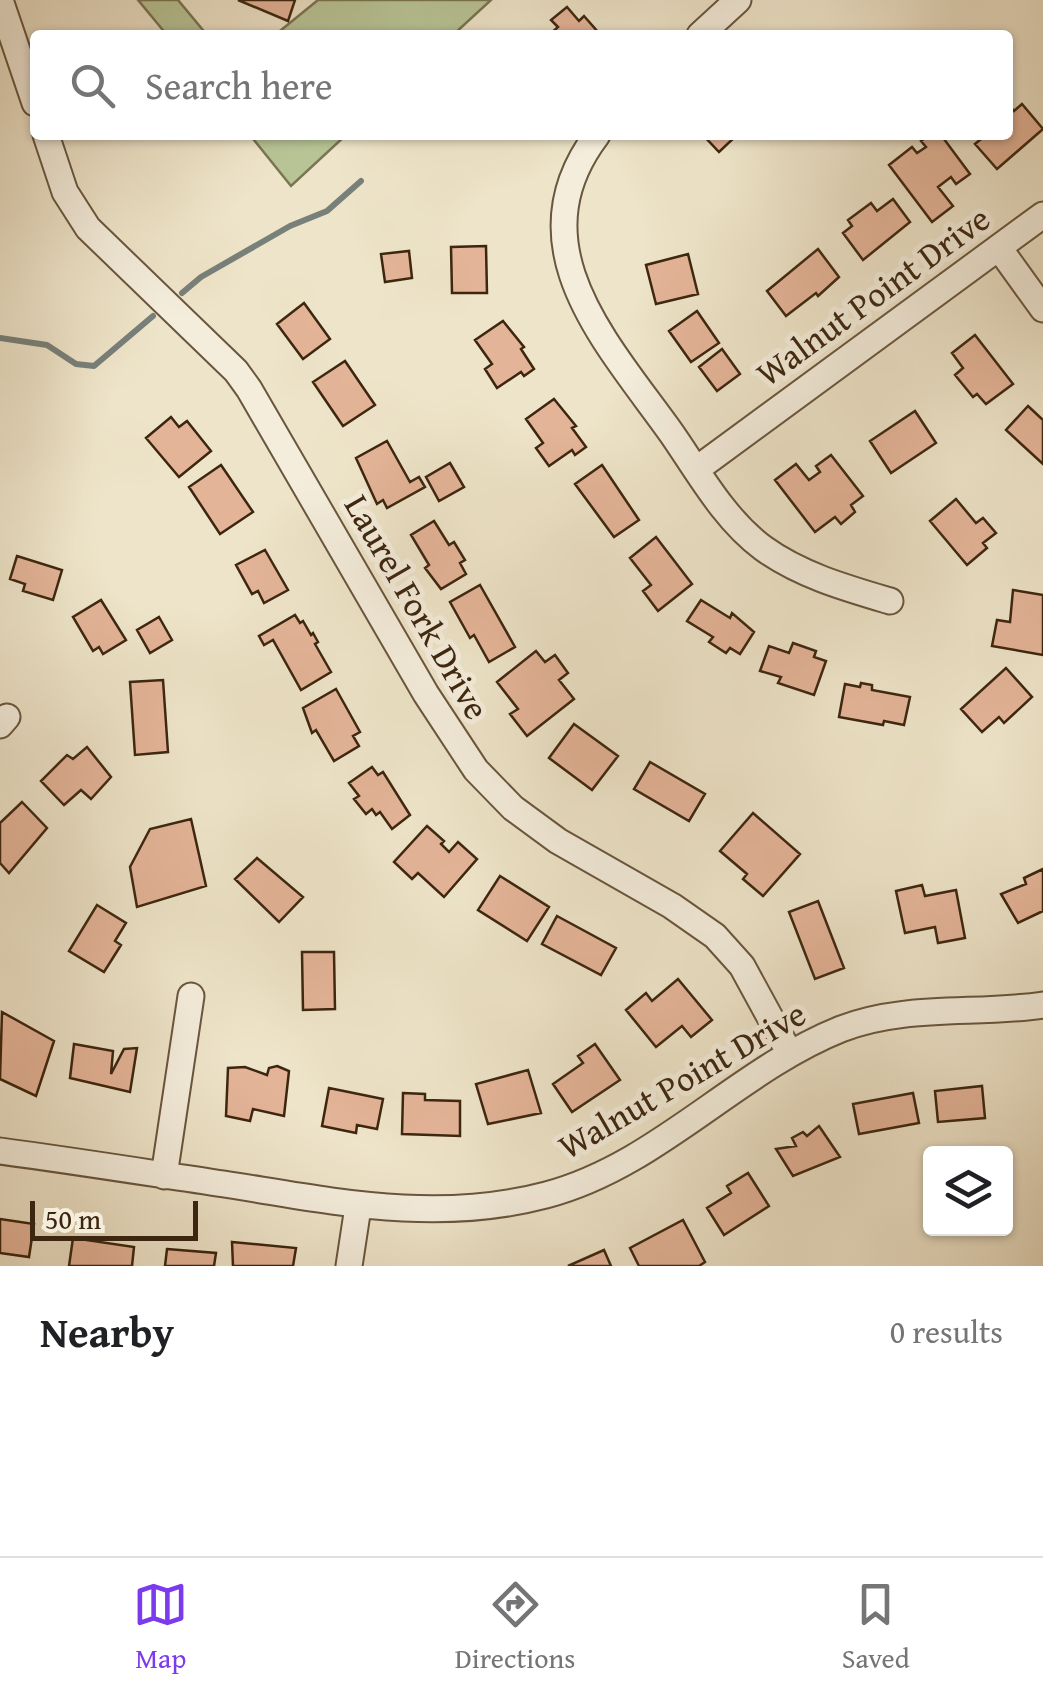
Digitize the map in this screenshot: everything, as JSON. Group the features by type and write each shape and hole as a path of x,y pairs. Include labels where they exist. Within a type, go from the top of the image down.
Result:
{"street":[{"path":"0,0 30,88"},
{"path":"705,30 738,0"},
{"name":"Laurel Fork Drive","path":"48,140 65,192 88,228 236,371 249,389 426,694 476,770 513,808 558,841 672,906 715,936 742,966 790,1054"},
{"path":"594,140 573,174 565,242 573,281 592,322 729,516 787,564 890,601"},
{"name":"Walnut Point Drive","path":"696,469 1043,216"},
{"path":"998,248 1043,310"},
{"path":"164,1176 191,996"},
{"name":"Walnut Point Drive","path":"0,1151 358,1207 487,1207 551,1194 603,1174 790,1054 844,1028 896,1016 1043,1005"},
{"path":"349,1266 358,1207"}],"green space":[{"path":"138,0 178,0 203,30 163,30"},
{"path":"318,0 491,0 458,30 281,30"},
{"path":"254,140 341,140 291,186"}],"building":[{"path":"238,0 295,0 288,21"},
{"path":"567,7 579,21 584,16 596,30 555,30 558,27 551,20"},
{"path":"1022,104 1043,129 997,169 975,144 980,140 1013,140 1013,110"},
{"path":"708,140 732,140 719,152"},
{"path":"945,140 970,174 956,184 951,177 938,187 953,206 932,222 889,165 912,147 917,153 926,147 921,141"},
{"path":"893,199 910,222 863,260 843,233 852,226 848,220 871,203 877,211"},
{"path":"486,246 487,293 452,293 451,247"},
{"path":"818,249 839,277 786,316 767,291"},
{"path":"409,251 412,278 385,282 381,254"},
{"path":"688,254 698,294 656,304 646,265"},
{"path":"304,303 330,339 303,359 277,324"},
{"path":"697,311 719,343 691,362 669,331"},
{"path":"503,321 524,347 521,349 534,369 524,376 521,372 497,388 485,369 492,364 475,340"},
{"path":"975,335 1013,384 986,404 977,394 973,397 955,375 963,368 952,353"},
{"path":"722,349 740,374 717,391 699,367"},
{"path":"345,361 375,405 343,426 313,382"},
{"path":"554,399 576,426 572,428 586,447 575,455 572,450 549,466 536,448 543,443 526,419"},
{"path":"1028,406 1043,420 1043,464 1006,430"},
{"path":"915,411 936,443 891,473 870,441"},
{"path":"171,417 179,427 187,421 211,451 179,477 146,438"},
{"path":"387,441 410,482 419,477 425,487 387,508 383,500 377,504 356,458"},
{"path":"831,455 863,496 851,505 855,512 841,524 835,517 815,532 775,480 796,464 809,480 820,472 816,466"},
{"path":"450,463 464,487 439,501 426,477"},
{"path":"221,465 253,512 220,534 189,487"},
{"path":"602,465 639,520 614,537 575,484"},
{"path":"956,499 976,523 983,518 996,533 983,543 987,548 967,565 930,521"},
{"path":"434,521 449,545 454,542 465,560 460,563 466,574 441,589 425,568 429,565 411,535"},
{"path":"656,537 692,584 658,611 643,591 651,585 630,558"},
{"path":"265,550 288,590 264,603 258,591 252,594 236,565"},
{"path":"17,556 62,570 53,600 23,591 25,584 10,579"},
{"path":"480,585 515,647 489,662 450,602"},
{"path":"1013,590 1043,595 1043,655 992,646 997,620 1010,622"},
{"path":"101,600 126,640 103,654 99,647 93,651 73,617"},
{"path":"701,600 730,618 732,613 754,632 740,654 730,648 726,653 709,642 713,637 687,621"},
{"path":"295,615 313,633 331,672 301,690 273,640 264,645 259,636"},
{"path":"159,617 172,640 150,653 137,630"},
{"path":"793,643 816,651 814,657 826,661 814,695 778,683 781,677 760,671 769,646 789,653"},
{"path":"536,651 545,662 555,655 568,673 559,680 574,699 527,736 510,714 518,709 497,682"},
{"path":"1006,668 1032,697 1004,723 999,717 982,732 961,709"},
{"path":"163,680 168,752 135,755 130,682"},
{"path":"861,683 872,685 872,690 910,697 904,725 839,717 845,684 860,687"},
{"path":"336,689 360,732 353,736 359,746 334,761 316,730 312,733 303,708"},
{"path":"574,724 618,756 592,790 549,758"},
{"path":"87,747 111,777 91,799 81,790 64,805 41,781 67,755 73,759"},
{"path":"650,762 705,794 689,821 634,789"},
{"path":"372,767 378,775 383,772 410,815 392,829 380,812 376,815 372,809 366,814 354,799 359,796 349,783"},
{"path":"22,802 47,828 9,873 0,863 0,823"},
{"path":"753,813 800,854 763,896 743,879 747,874 720,851"},
{"path":"191,819 206,886 137,907 130,867 150,829"},
{"path":"427,826 444,841 441,844 449,852 458,842 477,859 444,897 418,873 412,879 394,862"},
{"path":"257,858 303,897 279,922 235,879"},
{"path":"1043,869 1043,911 1018,923 1001,894 1026,884 1024,878"},
{"path":"500,876 549,907 527,941 478,910"},
{"path":"922,885 925,896 956,890 965,938 938,943 935,927 905,933 896,891"},
{"path":"818,901 844,968 815,979 789,912"},
{"path":"97,905 126,923 115,941 121,945 104,972 69,951"},
{"path":"557,916 616,948 601,975 542,944"},
{"path":"302,952 334,952 335,1009 303,1010"},
{"path":"678,979 712,1020 691,1037 682,1026 656,1047 626,1010 646,993 652,1001"},
{"path":"2,1012 54,1041 36,1096 0,1079"},
{"path":"74,1044 113,1051 111,1074 124,1049 137,1048 130,1092 70,1078"},
{"path":"595,1044 620,1080 572,1112 553,1084 583,1063 578,1056"},
{"path":"277,1066 289,1071 284,1116 253,1109 250,1121 226,1116 228,1068 245,1067 267,1075 269,1068"},
{"path":"528,1070 541,1113 488,1124 476,1084"},
{"path":"982,1086 985,1118 938,1122 935,1091"},
{"path":"329,1088 383,1099 377,1129 357,1125 356,1133 322,1126"},
{"path":"403,1093 425,1094 425,1100 460,1101 460,1136 402,1134"},
{"path":"913,1093 919,1123 859,1134 853,1104"},
{"path":"819,1126 840,1157 793,1176 776,1149 796,1146 792,1138 803,1132 807,1136"},
{"path":"748,1173 769,1206 724,1235 707,1208 731,1193 727,1186"},
{"path":"0,1219 34,1224 29,1257 0,1253"},
{"path":"683,1220 705,1262 699,1266 639,1266 630,1248"},
{"path":"73,1238 134,1247 132,1266 69,1266"},
{"path":"232,1242 296,1248 293,1266 233,1266"},
{"path":"167,1249 216,1253 214,1266 165,1266"},
{"path":"604,1250 611,1266 568,1266"}],"waterway":[{"path":"182,293 201,277 290,226 327,211 361,181"},
{"path":"0,338 47,345 76,364 94,366 153,316"}]}
